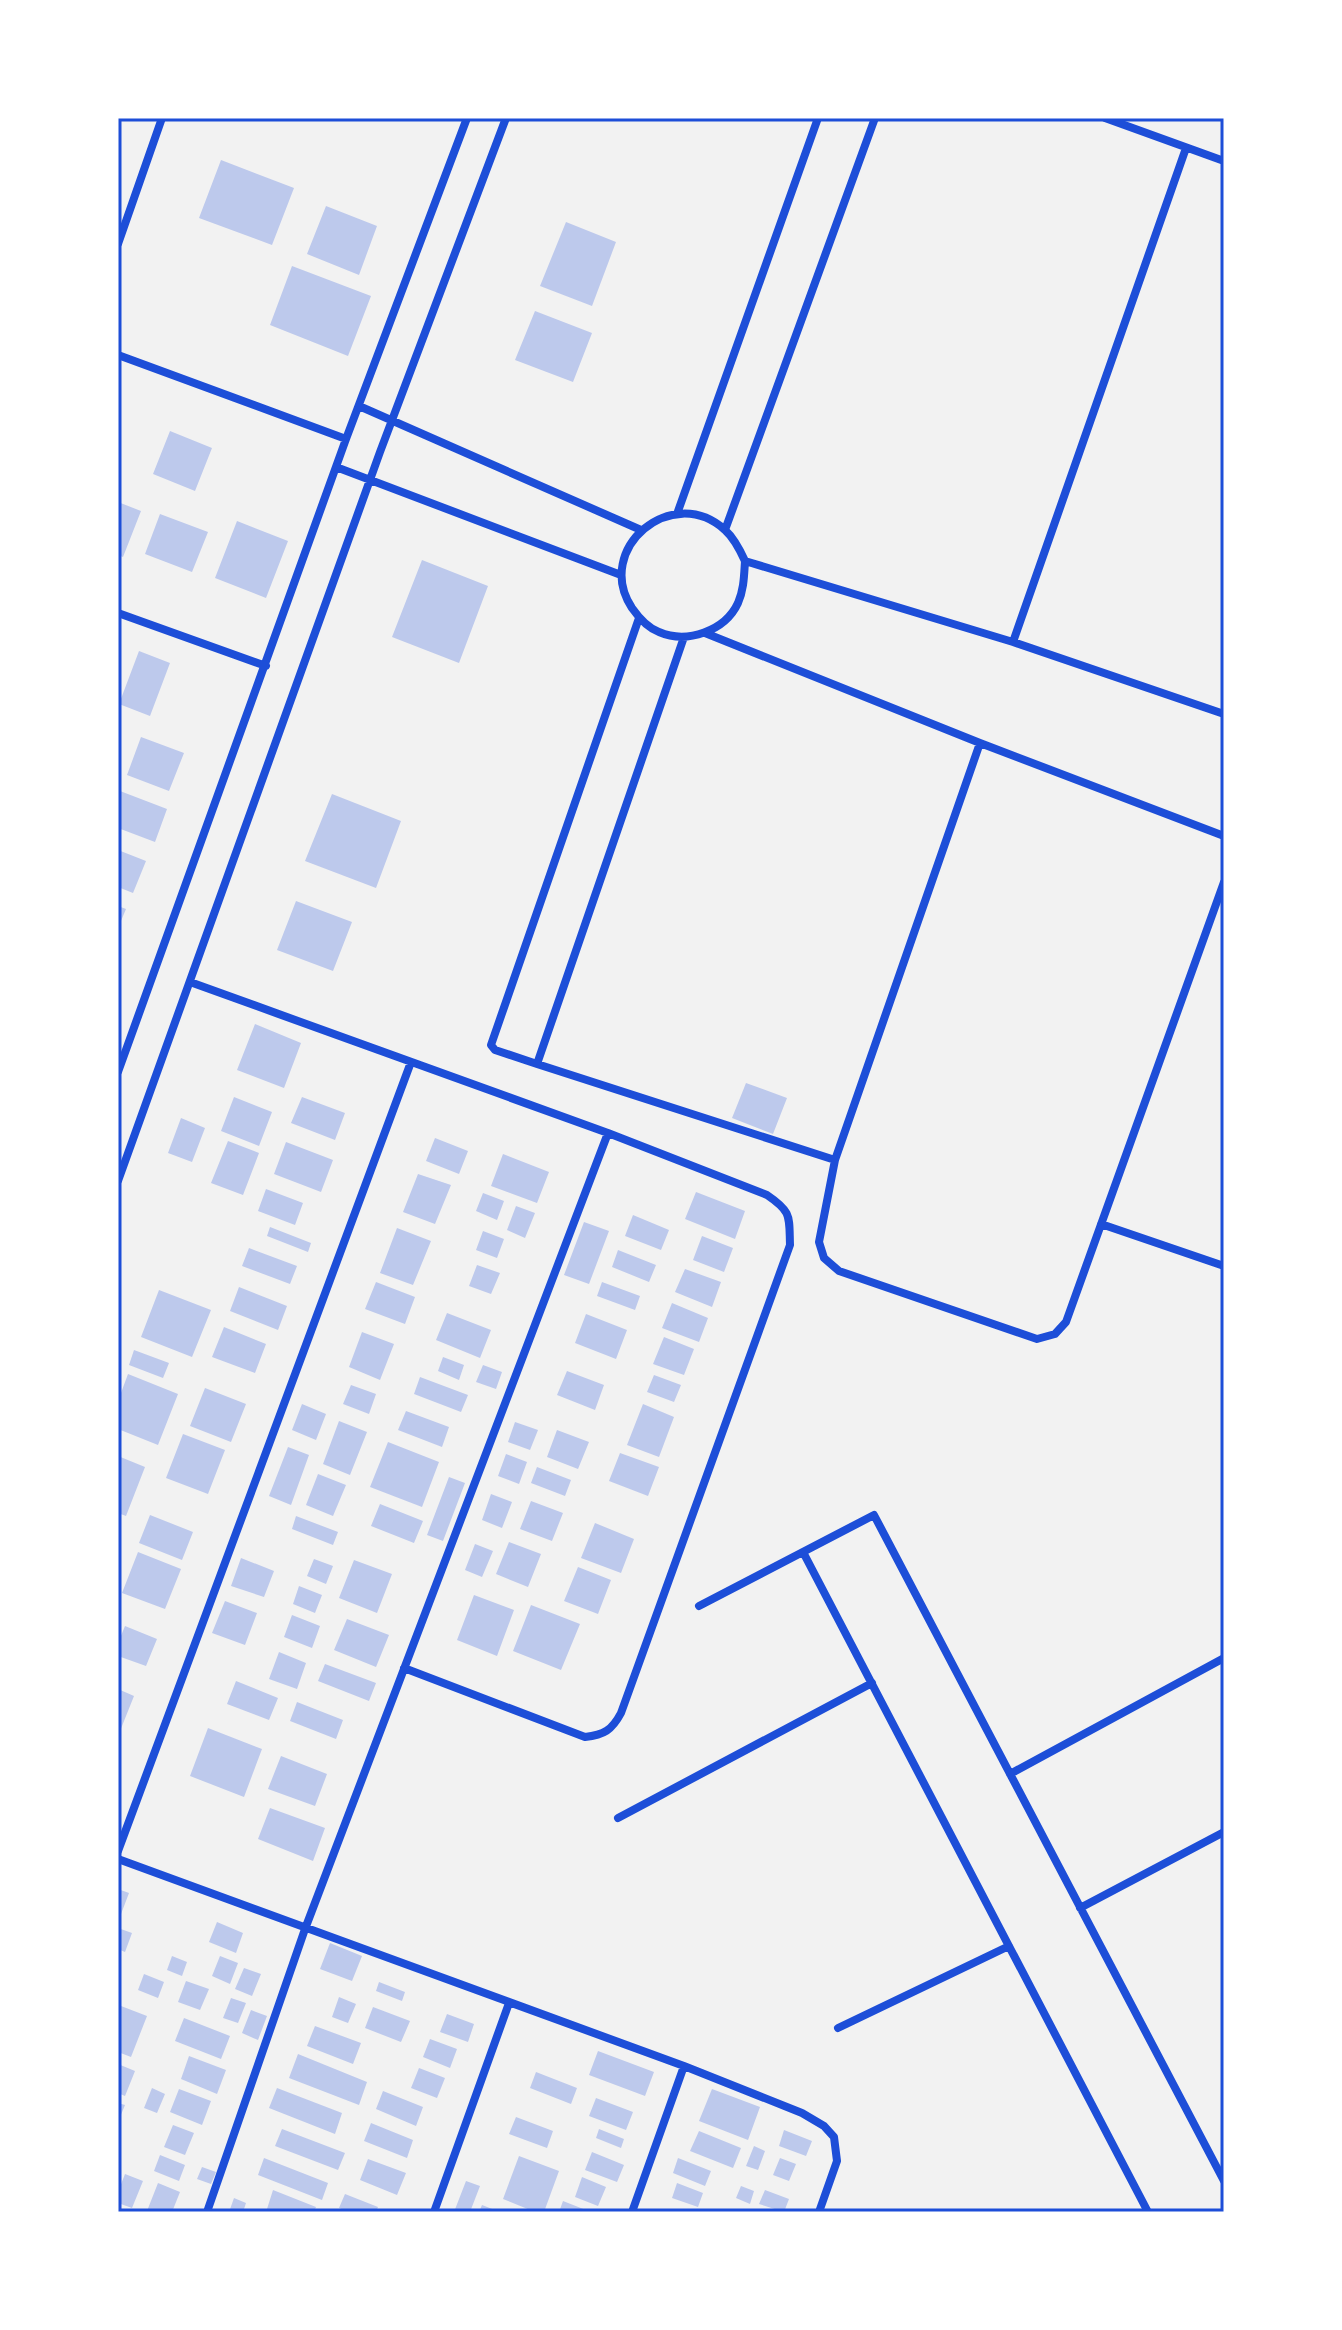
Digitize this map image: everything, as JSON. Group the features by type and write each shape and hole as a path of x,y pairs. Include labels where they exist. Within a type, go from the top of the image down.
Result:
{"street":[{"path":"118,244 162,118"},
{"path":"118,1072 346,439 467,118"},
{"path":"118,1181 370,480 506,118"},
{"path":"677,514 818,118"},
{"path":"725,530 875,118"},
{"path":"1105,118 1224,161"},
{"path":"1013,642 1186,148"},
{"path":"118,355 346,439"},
{"path":"359,406 641,530"},
{"path":"336,467 621,575"},
{"path":"677,514 703,517 725,530 745,561 743,587 736,607 723,622 705,633 684,637 659,632 639,618 626,599 621,575 630,543 641,530 657,519 677,514"},
{"path":"745,561 1013,642 1224,714"},
{"path":"118,613 266,666"},
{"path":"639,618 491,1045 495,1050 835,1160"},
{"path":"705,633 1224,836"},
{"path":"537,1064 684,637"},
{"path":"980,743 835,1160 819,1242 824,1258 839,1271 1037,1339 1055,1334 1066,1322 1224,882"},
{"path":"190,982 608,1133 767,1195 783,1206 789,1222 790,1245 613,1728 600,1735 585,1737 404,1668"},
{"path":"118,1851 411,1062"},
{"path":"207,2212 305,1929 608,1133"},
{"path":"1101,1224 1224,1266"},
{"path":"699,1606 874,1515 1224,2181"},
{"path":"803,1552 1148,2212"},
{"path":"1010,1774 1224,1658"},
{"path":"618,1818 872,1683"},
{"path":"1080,1908 1224,1832"},
{"path":"118,1859 684,2066 802,2113 824,2126 834,2137 837,2161 819,2212"},
{"path":"838,2028 1009,1946"},
{"path":"434,2212 509,2003"},
{"path":"632,2212 684,2066"}],"building":[{"path":"221,160 294,188 272,245 199,218"},
{"path":"326,206 377,226 359,275 307,254"},
{"path":"566,222 616,242 592,306 540,286"},
{"path":"292,266 371,296 348,356 270,325"},
{"path":"535,311 592,333 573,382 515,360"},
{"path":"170,431 212,448 195,491 153,474"},
{"path":"118,502 141,511 123,557 118,555"},
{"path":"160,514 208,532 192,572 145,554"},
{"path":"237,521 288,541 266,598 215,578"},
{"path":"422,560 488,586 459,663 392,637"},
{"path":"139,651 170,663 150,716 119,704"},
{"path":"141,737 184,753 169,791 127,775"},
{"path":"120,791 167,809 155,842 118,828"},
{"path":"332,794 401,821 376,888 305,861"},
{"path":"118,850 146,861 133,893 118,887"},
{"path":"296,901 352,922 333,971 277,950"},
{"path":"118,906 126,909 118,928"},
{"path":"255,1024 301,1043 284,1088 237,1070"},
{"path":"746,1083 787,1098 773,1134 732,1118"},
{"path":"234,1097 272,1112 259,1146 221,1131"},
{"path":"302,1097 345,1113 335,1140 291,1123"},
{"path":"181,1118 205,1128 192,1162 168,1153"},
{"path":"435,1138 468,1151 459,1174 426,1161"},
{"path":"228,1141 259,1153 243,1195 211,1183"},
{"path":"286,1142 333,1160 321,1192 274,1174"},
{"path":"503,1154 549,1172 537,1203 491,1186"},
{"path":"418,1174 451,1185 435,1224 403,1212"},
{"path":"266,1189 303,1203 295,1225 258,1211"},
{"path":"696,1192 745,1211 735,1239 685,1219"},
{"path":"483,1193 504,1201 497,1220 476,1211"},
{"path":"516,1206 535,1213 525,1238 507,1230"},
{"path":"633,1215 669,1230 661,1250 625,1236"},
{"path":"584,1222 609,1231 589,1284 564,1275"},
{"path":"270,1227 311,1243 308,1252 267,1236"},
{"path":"397,1228 431,1241 413,1285 380,1273"},
{"path":"483,1231 504,1239 497,1258 476,1250"},
{"path":"702,1236 733,1248 724,1272 693,1260"},
{"path":"249,1248 297,1266 290,1284 242,1266"},
{"path":"618,1250 656,1265 649,1282 612,1267"},
{"path":"477,1265 500,1273 491,1294 469,1286"},
{"path":"685,1269 721,1282 712,1307 675,1292"},
{"path":"376,1282 415,1297 405,1324 365,1309"},
{"path":"602,1282 640,1296 635,1310 597,1296"},
{"path":"239,1287 287,1306 278,1330 230,1311"},
{"path":"159,1290 211,1310 192,1357 141,1337"},
{"path":"672,1303 708,1318 699,1342 662,1328"},
{"path":"447,1313 491,1330 480,1358 436,1340"},
{"path":"586,1314 627,1330 616,1359 575,1343"},
{"path":"224,1327 266,1344 255,1373 212,1357"},
{"path":"362,1332 394,1344 380,1380 349,1367"},
{"path":"664,1337 694,1349 684,1375 653,1364"},
{"path":"134,1350 169,1363 163,1378 129,1365"},
{"path":"443,1357 464,1365 459,1380 438,1371"},
{"path":"483,1365 502,1372 496,1389 476,1382"},
{"path":"567,1371 604,1385 595,1410 557,1395"},
{"path":"128,1374 178,1394 158,1445 118,1429 118,1401"},
{"path":"654,1375 681,1385 674,1402 647,1392"},
{"path":"420,1377 468,1395 461,1412 414,1394"},
{"path":"351,1385 376,1394 369,1414 343,1404"},
{"path":"205,1388 246,1404 231,1442 190,1426"},
{"path":"302,1404 326,1414 316,1440 292,1430"},
{"path":"643,1404 674,1417 659,1457 627,1445"},
{"path":"406,1411 449,1427 442,1447 398,1430"},
{"path":"339,1421 367,1432 350,1475 323,1464"},
{"path":"515,1422 538,1430 530,1450 508,1442"},
{"path":"557,1430 589,1442 578,1469 547,1457"},
{"path":"183,1434 225,1450 208,1494 166,1478"},
{"path":"388,1442 439,1462 422,1507 370,1487"},
{"path":"288,1447 309,1455 291,1505 269,1496"},
{"path":"620,1453 659,1467 648,1496 609,1481"},
{"path":"506,1454 527,1462 519,1484 498,1476"},
{"path":"118,1456 145,1467 126,1516 118,1513"},
{"path":"537,1467 571,1480 565,1496 531,1483"},
{"path":"318,1474 346,1485 333,1516 306,1505"},
{"path":"449,1477 465,1483 443,1541 427,1535"},
{"path":"491,1494 512,1502 502,1528 482,1520"},
{"path":"531,1501 563,1513 552,1541 520,1529"},
{"path":"380,1504 423,1521 414,1543 371,1526"},
{"path":"150,1515 193,1532 182,1560 139,1543"},
{"path":"296,1516 338,1532 333,1545 292,1529"},
{"path":"595,1523 634,1539 621,1573 581,1558"},
{"path":"509,1542 541,1554 528,1587 496,1574"},
{"path":"475,1544 493,1551 482,1577 465,1570"},
{"path":"138,1552 181,1569 165,1609 122,1593"},
{"path":"241,1558 274,1571 264,1597 231,1586"},
{"path":"314,1559 333,1566 326,1584 307,1576"},
{"path":"354,1560 392,1574 377,1613 339,1598"},
{"path":"578,1567 611,1580 598,1614 564,1601"},
{"path":"299,1586 322,1595 315,1613 293,1604"},
{"path":"474,1595 514,1610 497,1656 457,1640"},
{"path":"225,1601 257,1613 245,1645 212,1633"},
{"path":"531,1605 580,1624 561,1670 513,1651"},
{"path":"292,1615 320,1626 312,1648 284,1637"},
{"path":"347,1619 389,1635 376,1667 334,1650"},
{"path":"125,1626 157,1639 146,1666 118,1656 118,1643"},
{"path":"279,1652 306,1663 297,1689 269,1679"},
{"path":"325,1664 376,1683 369,1701 318,1681"},
{"path":"236,1681 278,1698 269,1720 227,1704"},
{"path":"118,1689 134,1696 118,1736"},
{"path":"297,1702 343,1720 336,1739 290,1721"},
{"path":"208,1728 262,1749 244,1797 190,1776"},
{"path":"281,1756 327,1774 315,1806 268,1789"},
{"path":"270,1808 325,1828 313,1861 258,1839"},
{"path":"118,1889 129,1893 118,1922"},
{"path":"217,1922 243,1933 236,1953 209,1942"},
{"path":"118,1928 132,1933 125,1952 118,1949"},
{"path":"330,1943 362,1956 352,1981 320,1969"},
{"path":"172,1956 187,1962 182,1976 167,1970"},
{"path":"220,1956 238,1963 230,1984 212,1976"},
{"path":"244,1968 261,1974 252,1996 235,1989"},
{"path":"144,1974 164,1982 158,1998 138,1990"},
{"path":"186,1981 209,1989 200,2010 178,2002"},
{"path":"379,1982 405,1992 402,2001 376,1991"},
{"path":"339,1997 356,2004 348,2023 332,2017"},
{"path":"231,1998 246,2003 238,2023 223,2018"},
{"path":"121,2006 147,2016 131,2057 118,2052 118,2015"},
{"path":"373,2007 410,2021 401,2042 365,2028"},
{"path":"251,2010 267,2016 258,2040 242,2033"},
{"path":"447,2014 474,2024 468,2042 440,2032"},
{"path":"184,2018 230,2036 221,2059 175,2041"},
{"path":"315,2026 361,2043 353,2064 307,2046"},
{"path":"430,2039 457,2049 450,2068 423,2057"},
{"path":"598,2051 654,2072 645,2096 589,2075"},
{"path":"298,2054 367,2082 359,2105 289,2078"},
{"path":"189,2056 226,2070 217,2094 181,2079"},
{"path":"118,2064 135,2071 125,2096 118,2093"},
{"path":"419,2068 445,2078 437,2098 411,2088"},
{"path":"536,2072 577,2088 571,2104 530,2088"},
{"path":"152,2088 165,2094 157,2113 144,2108"},
{"path":"277,2088 342,2113 335,2134 269,2108"},
{"path":"179,2089 211,2101 202,2125 170,2112"},
{"path":"712,2089 760,2107 748,2140 699,2121"},
{"path":"383,2091 423,2107 416,2126 376,2109"},
{"path":"596,2098 633,2112 626,2130 589,2116"},
{"path":"118,2103 125,2105 118,2122"},
{"path":"516,2117 553,2131 547,2148 509,2134"},
{"path":"371,2123 413,2140 407,2158 364,2141"},
{"path":"173,2125 194,2133 185,2155 164,2147"},
{"path":"282,2129 345,2153 338,2170 275,2146"},
{"path":"599,2129 624,2139 621,2148 596,2138"},
{"path":"784,2130 812,2141 806,2156 779,2146"},
{"path":"699,2131 741,2148 733,2168 690,2151"},
{"path":"754,2146 765,2151 758,2170 746,2166"},
{"path":"592,2152 624,2165 617,2182 585,2170"},
{"path":"160,2155 185,2165 179,2181 154,2171"},
{"path":"519,2156 559,2171 544,2212 535,2212 503,2199"},
{"path":"264,2158 328,2183 322,2200 258,2175"},
{"path":"678,2158 711,2171 705,2186 673,2173"},
{"path":"780,2158 796,2164 789,2181 773,2175"},
{"path":"368,2159 406,2173 397,2195 360,2180"},
{"path":"202,2167 216,2172 211,2184 197,2179"},
{"path":"125,2174 143,2181 132,2208 118,2203 118,2192"},
{"path":"582,2177 606,2187 598,2206 575,2197"},
{"path":"466,2181 480,2186 470,2212 454,2212"},
{"path":"158,2183 180,2192 172,2212 147,2211"},
{"path":"677,2183 703,2193 698,2207 672,2198"},
{"path":"741,2186 754,2191 750,2204 736,2198"},
{"path":"273,2190 316,2207 314,2212 274,2212 267,2209"},
{"path":"765,2190 789,2199 784,2212 759,2204"},
{"path":"345,2194 378,2207 376,2212 349,2212 339,2208"},
{"path":"234,2198 246,2203 243,2212 229,2212"},
{"path":"563,2201 591,2212 559,2212"},
{"path":"482,2205 500,2212 479,2212"}]}
